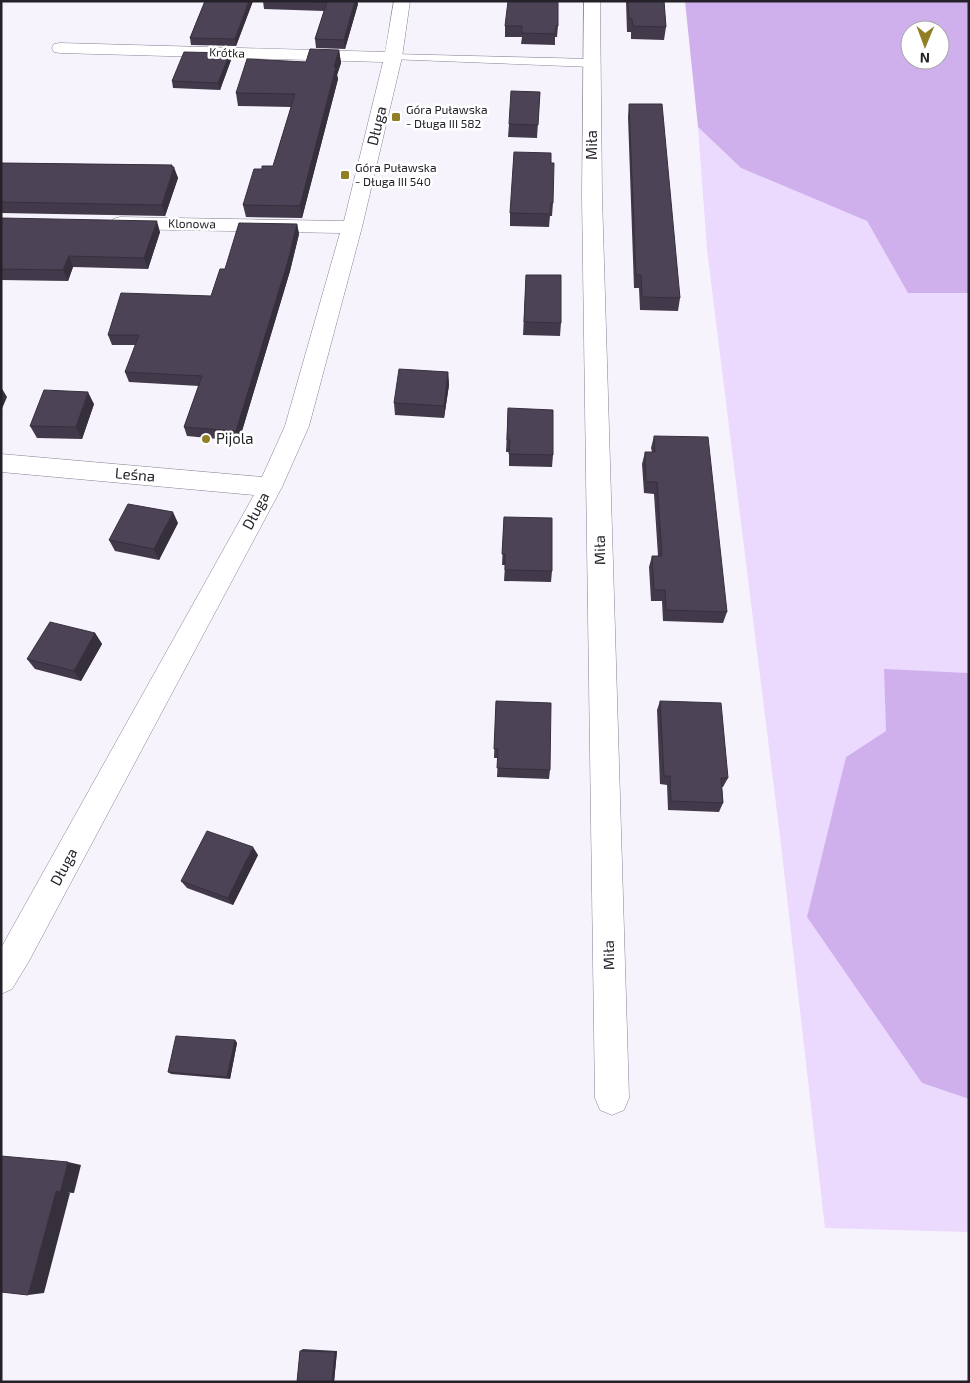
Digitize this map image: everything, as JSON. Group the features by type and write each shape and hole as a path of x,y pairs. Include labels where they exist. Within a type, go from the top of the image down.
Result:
{"street":[{"name":"Długa","path":"1,978 10,949 270,487 297,426 352,227 393,58 402,1"},
{"name":"Miła","path":"592,1 592,196 612,1098"},
{"name":"Krótka","path":"60,48 393,58"},
{"name":"Klonowa","path":"99,222 352,227"},
{"name":"Leśna","path":"1,463 270,487"}],"lane":[{"path":"393,58 592,63"}],"shaded area":[{"path":"685,1 969,1 969,293 908,293 867,221 741,168 698,127"},
{"path":"698,127 741,168 867,221 908,293 969,293 969,673 885,670 886,731 846,757 922,1083 969,1099 969,1232 825,1228 780,836 707,249"},
{"path":"884,669 969,673 969,1099 922,1083 807,917 846,757 886,731"}],"building":[{"path":"205,1 249,1 235,39 190,38"},
{"path":"297,1 355,1 344,40 315,39 327,2"},
{"path":"508,1 558,1 558,26 556,26 555,34 522,33 522,26 505,26"},
{"path":"628,1 664,1 666,27 633,26 632,19 629,19"},
{"path":"310,49 339,50 300,206 243,205 254,169 262,169 262,166 273,166 295,94 236,93 247,59 306,62"},
{"path":"184,52 230,53 218,83 172,81"},
{"path":"511,91 540,92 538,125 509,124"},
{"path":"629,104 662,104 680,298 642,297 641,275 636,275"},
{"path":"514,152 551,153 551,163 554,163 553,203 551,203 550,214 510,213"},
{"path":"1,163 172,165 171,167 174,167 162,205 1,202"},
{"path":"1,218 157,221 144,258 69,256 63,270 1,269"},
{"path":"239,223 297,224 288,261 236,431 184,427 202,376 125,372 139,335 108,335 121,293 211,296 220,269 225,269"},
{"path":"526,275 561,275 561,323 524,322"},
{"path":"399,369 448,372 444,406 394,403"},
{"path":"44,390 88,392 76,427 30,426"},
{"path":"508,408 553,410 553,455 509,454 510,440 507,440"},
{"path":"654,436 708,437 727,612 666,610 665,590 654,590 652,556 662,556 657,482 646,482 645,452 655,452"},
{"path":"128,504 173,512 154,549 109,540"},
{"path":"504,517 552,518 552,571 505,570 505,554 502,554"},
{"path":"50,622 95,633 74,671 27,659"},
{"path":"496,701 551,703 550,770 497,768 498,749 494,749"},
{"path":"660,701 721,703 728,778 721,778 723,803 671,801 670,776 664,776"},
{"path":"207,831 253,847 228,898 181,881"},
{"path":"176,1036 235,1040 227,1077 168,1072"},
{"path":"1,1156 68,1162 60,1192 56,1191 28,1295 1,1292"},
{"path":"300,1351 335,1352 332,1382 297,1382"}],"place":[{"name":"Góra Puławska - Długa III 582","path":"396,117"},
{"name":"Góra Puławska - Długa III 540","path":"345,175"},
{"name":"Pijola","path":"206,439"}]}
